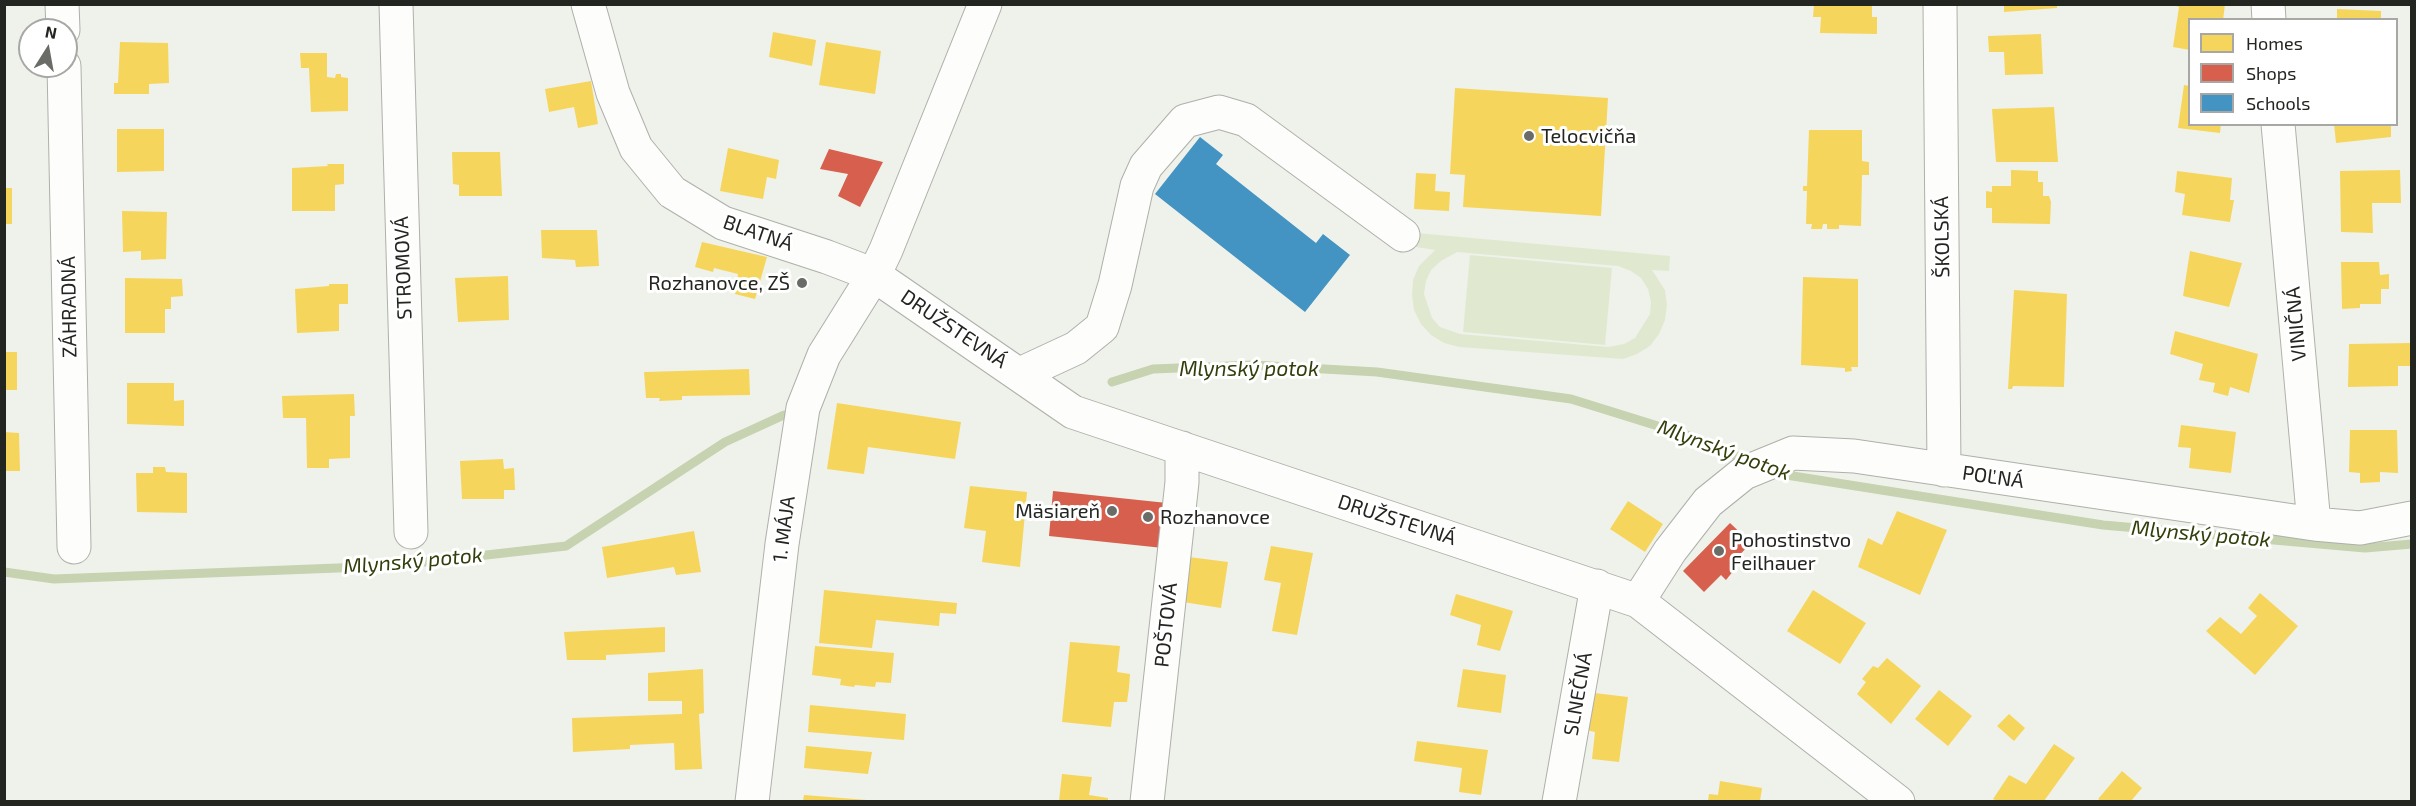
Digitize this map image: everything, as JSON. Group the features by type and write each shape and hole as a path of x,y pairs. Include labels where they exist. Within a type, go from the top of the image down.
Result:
{"street":[{"name":"STROMOVÁ","path":"396,4 411,532"},
{"name":"BLATNÁ","path":"588,4 613,93 636,148 672,192 723,223 874,275"},
{"name":"1. MÁJA","path":"752,801 782,544 803,408 824,355 874,275 886,250 985,4"},
{"name":"ŠKOLSKÁ","path":"1940,4 1944,470"},
{"name":"ZÁHRADNÁ","path":"64,78 74,547"},
{"path":"1020,374 1076,348 1102,327 1115,285 1137,186 1146,166 1185,121 1219,112 1246,120 1403,235"},
{"name":"VINIČNÁ","path":"2278,126 2314,525"},
{"name":"DRUŽSTEVNÁ","path":"874,275 1073,412 1638,601 1898,801"},
{"name":"POŠTOVÁ","path":"1147,801 1182,482 1182,448"},
{"name":"POĽNÁ","path":"1638,601 1670,551 1708,502 1744,473 1793,453 1854,456 2361,534 2412,518"},
{"name":"SLNEČNÁ","path":"1559,801 1597,586"}],"green space":[{"path":"1417,233 1670,256 1669,271 1652,270 1665,290 1667,305 1665,320 1650,346 1623,359 1459,347 1444,343 1431,335 1421,324 1414,310 1413,280 1419,266 1435,250 1416,247","holes":["1457,252 1618,266 1641,278 1648,289 1651,302 1650,314 1635,338 1624,344 1608,347 1460,334 1440,327 1432,318 1424,294 1431,270"]},
{"path":"1470,255 1612,268 1605,345 1463,332"}],"building: Homes":[{"path":"1814,4 1872,4 1872,17 1877,17 1877,34 1820,33 1821,17 1813,17"},
{"path":"2004,4 2057,4 2057,8 2004,12"},
{"path":"2171,4 2225,4 2223,18 2188,18 2188,50 2173,47 2179,7"},
{"path":"2337,9 2381,11 2381,18 2337,18"},
{"path":"773,32 816,40 812,66 769,57"},
{"path":"2041,34 2043,74 2005,75 2004,52 1989,52 1988,36"},
{"path":"120,42 168,43 169,83 149,84 149,94 114,94 114,83 118,83"},
{"path":"826,42 881,51 875,94 819,85"},
{"path":"300,53 327,53 327,77 335,78 336,74 341,74 341,77 348,78 348,111 311,112 309,68 301,68"},
{"path":"591,81 598,124 578,128 574,107 549,112 545,89"},
{"path":"2184,85 2188,86 2188,126 2221,126 2220,133 2178,128"},
{"name":"Telocvičňa","path":"1455,88 1608,98 1601,216 1463,207 1465,175 1450,174"},
{"path":"2054,107 2058,162 1996,162 1992,109"},
{"path":"2334,126 2391,126 2391,137 2336,143"},
{"path":"117,129 164,129 164,171 117,172"},
{"path":"1809,130 1862,130 1862,161 1869,162 1869,175 1862,175 1861,226 1839,225 1839,229 1827,229 1827,224 1823,224 1822,229 1811,229 1812,224 1806,224 1807,191 1803,191 1803,186 1807,186"},
{"path":"728,148 779,160 776,179 767,177 763,199 720,191"},
{"path":"452,152 500,152 502,196 459,196 459,185 453,184"},
{"path":"327,164 344,164 344,184 335,185 335,211 292,211 292,168 328,166"},
{"path":"2011,170 2038,171 2038,182 2043,182 2043,196 2049,196 2051,202 2050,224 1992,223 1992,208 1986,208 1986,191 1992,192 1992,186 2011,186"},
{"path":"2400,170 2401,203 2372,203 2373,233 2341,232 2340,171"},
{"path":"2177,171 2232,178 2230,200 2234,200 2230,222 2182,215 2185,194 2175,192"},
{"path":"1416,173 1436,174 1435,191 1450,192 1449,211 1414,209"},
{"path":"4,188 12,188 12,224 4,224"},
{"path":"122,211 167,212 166,259 141,260 141,251 123,252"},
{"path":"541,230 597,230 599,266 576,267 575,260 542,258"},
{"path":"702,242 767,257 755,299 735,294 738,274 714,268 713,272 695,267"},
{"path":"2190,251 2242,263 2229,307 2183,296"},
{"path":"2341,262 2379,262 2380,275 2389,274 2389,289 2381,289 2381,304 2360,304 2360,308 2342,309"},
{"path":"508,276 509,320 458,322 455,278"},
{"path":"1803,277 1858,279 1858,367 1851,367 1852,371 1845,372 1845,368 1801,365"},
{"path":"125,278 182,279 183,296 171,297 171,309 165,309 165,333 125,333"},
{"path":"329,284 348,284 348,304 339,304 339,331 297,333 295,289 329,286"},
{"path":"2014,290 2067,294 2064,387 2013,386 2012,389 2008,389"},
{"path":"2175,331 2258,354 2249,393 2230,387 2228,396 2213,392 2215,383 2199,380 2203,364 2170,354"},
{"path":"2412,343 2412,366 2398,366 2398,386 2348,387 2349,344"},
{"path":"4,352 17,352 17,390 4,390"},
{"path":"749,369 750,395 682,396 682,400 659,401 660,398 646,398 644,372"},
{"path":"127,383 174,383 174,401 184,400 184,426 127,424"},
{"path":"354,394 355,416 350,416 350,458 329,459 329,468 307,468 306,418 283,418 282,396"},
{"path":"837,403 961,422 955,459 868,447 864,474 827,469"},
{"path":"2181,425 2236,432 2231,473 2189,468 2191,448 2178,447"},
{"path":"2350,430 2397,430 2398,473 2380,472 2380,482 2360,483 2360,473 2349,472"},
{"path":"4,432 19,433 20,471 4,471"},
{"path":"503,459 504,469 514,468 515,490 504,490 504,499 462,499 460,461"},
{"path":"153,467 165,467 166,472 187,473 187,513 137,512 136,473 153,473"},
{"path":"970,486 1027,492 1020,567 982,562 986,531 964,528"},
{"path":"1628,501 1663,524 1645,552 1610,529"},
{"path":"1897,511 1947,530 1920,595 1858,567 1868,538 1882,545"},
{"path":"694,531 701,572 676,575 674,567 607,578 602,547"},
{"path":"1271,546 1313,553 1297,635 1272,631 1281,583 1264,580"},
{"path":"1189,557 1228,562 1221,608 1183,602"},
{"path":"824,590 957,603 956,614 940,613 939,626 876,620 872,648 819,643"},
{"path":"1813,590 1866,623 1840,664 1787,631"},
{"path":"2260,593 2298,626 2255,675 2206,631 2220,617 2241,634 2257,616 2248,608"},
{"path":"1456,594 1513,611 1500,651 1477,645 1481,625 1450,615"},
{"path":"665,627 665,652 606,655 606,660 567,660 564,632"},
{"path":"1070,642 1120,646 1117,672 1130,674 1129,688 1127,702 1114,702 1111,727 1062,722"},
{"path":"815,646 894,653 891,683 876,682 875,687 855,685 854,687 840,685 841,679 812,675"},
{"path":"1887,658 1921,686 1891,724 1857,694 1866,682 1862,679 1873,666 1878,668"},
{"path":"703,669 704,713 699,714 702,769 675,770 674,743 630,745 630,749 573,752 572,718 682,714 682,701 648,701 648,673"},
{"path":"1463,669 1506,675 1501,713 1457,707"},
{"path":"1939,690 1972,716 1948,746 1915,719"},
{"path":"1586,692 1628,697 1619,762 1592,759 1595,732 1581,729"},
{"path":"810,705 906,714 904,740 808,732"},
{"path":"2009,714 2025,728 2014,741 1997,726"},
{"path":"1417,741 1488,750 1481,795 1459,792 1462,768 1414,761"},
{"path":"2054,744 2075,758 2044,801 1997,801 1993,799 2009,775 2026,784"},
{"path":"806,746 872,752 868,774 804,768"},
{"path":"2122,771 2142,788 2131,801 2101,801 2098,799"},
{"path":"1062,774 1092,777 1089,795 1108,798 1108,801 1059,801"},
{"path":"1720,781 1762,788 1760,801 1708,801 1709,794 1718,795"},
{"path":"804,795 867,800 867,801 803,801"}],"building: Shops":[{"path":"829,149 883,162 860,207 838,196 848,174 820,169"},
{"path":"1053,491 1167,503 1163,548 1049,536"},
{"path":"1730,523 1751,543 1730,565 1734,570 1726,580 1721,575 1704,592 1683,571"}],"building: Schools":[{"path":"1200,137 1223,155 1216,164 1316,243 1323,234 1350,255 1305,312 1155,194"}],"waterway":[{"name":"Mlynský potok","path":"1112,382 1153,369 1254,365 1377,372 1571,399 1690,436 1751,462"},
{"name":"Mlynský potok","path":"4,572 54,579 389,566 566,546 725,442 784,415"},
{"name":"Mlynský potok","path":"1772,471 2103,525 2365,548 2412,544"}],"place":[{"name":"Telocvičňa","path":"1529,136"},
{"name":"Rozhanovce, ZŠ","path":"802,283"},
{"name":"Mäsiareň","path":"1112,511"},
{"name":"Rozhanovce","path":"1148,517"},
{"name":"Pohostinstvo Feilhauer","path":"1719,551"}]}
